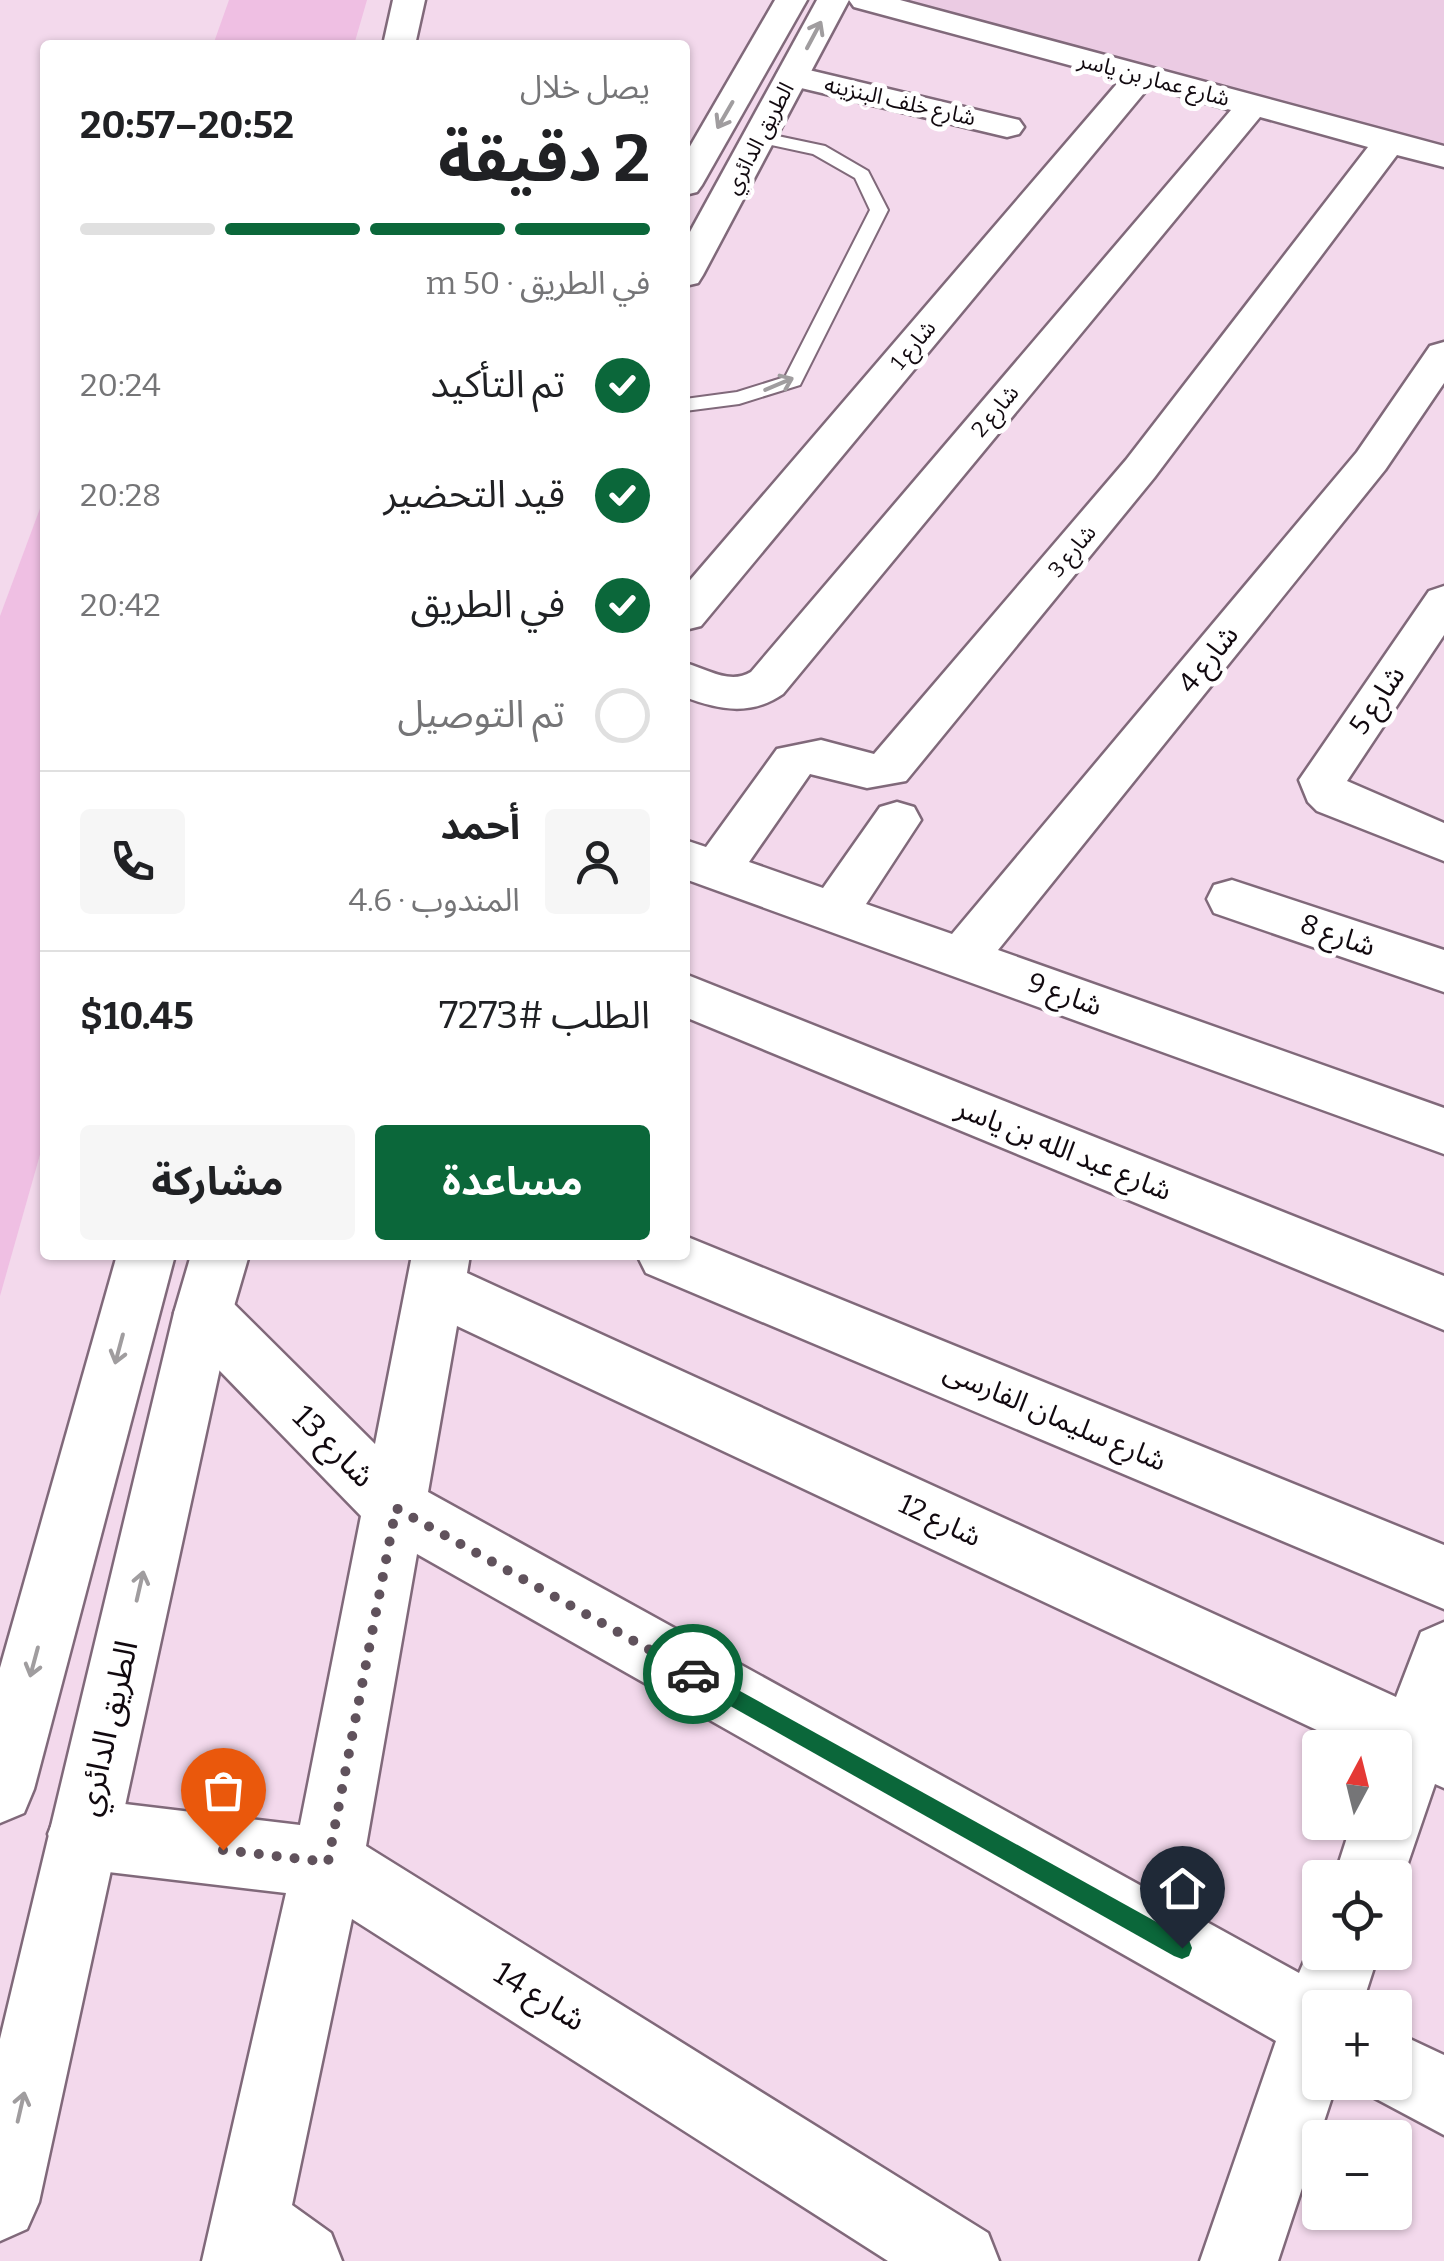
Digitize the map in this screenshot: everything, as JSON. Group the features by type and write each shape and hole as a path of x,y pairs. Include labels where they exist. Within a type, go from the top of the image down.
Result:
{"street":[{"path":"400,40 408,0"},
{"name":"الطريق الدائري","path":"690,175 790,0"},
{"name":"الطريق الدائري","path":"690,267 832,0"},
{"name":"شارع عمار بن ياسر","path":"865,0 1444,157"},
{"name":"شارع خلف البنزينه","path":"792,76 1007,127"},
{"name":"شارع 1","path":"690,609 1141,76"},
{"name":"شارع 2","path":"705,687 756,692 766,682 1252,105"},
{"name":"شارع 3","path":"701,864 794,761 810,754 872,772 889,769 1140,469 1389,142"},
{"name":"شارع 4","path":"962,957 1371,462 1444,354"},
{"name":"شارع 5","path":"1444,602 1323,780 1325,790 1334,798 1444,843"},
{"path":"834,911 897,820"},
{"name":"شارع 9","path":"701,864 1444,1131"},
{"name":"شارع 8","path":"1232,899 1444,971"},
{"name":"شارع عبد الله بن ياسر","path":"690,997 1444,1303"},
{"path":"0,1790 145,1260"},
{"name":"شارع سليمان الفارسى","path":"678,1260 1444,1577"},
{"path":"264,2248 328,1862 438,1271"},
{"name":"شارع 12","path":"438,1271 1418,1764"},
{"name":"الطريق الدائري","path":"0,2202 211,1284"},
{"name":"شارع 13","path":"211,1284 396,1508 1302,2009"},
{"path":"1418,1764 1444,1655"},
{"name":"شارع 14","path":"83,1834 328,1862 960,2261"},
{"path":"1239,2261 1302,2075"},
{"path":"1412,2079 1444,2097"}],"lane":[{"path":"690,404 738,398 792,381 879,210 862,175 818,150 759,138"}],"shaded area":[{"path":"229,0 367,0 355,40 215,40"},
{"path":"897,0 1444,0 1444,148"},
{"path":"40,508 40,1155 0,1296 0,616"}],"way so far":[{"path":"223,1850 328,1862 396,1508 693,1674"}],"route":[{"path":"693,1674 1182,1948"}]}
